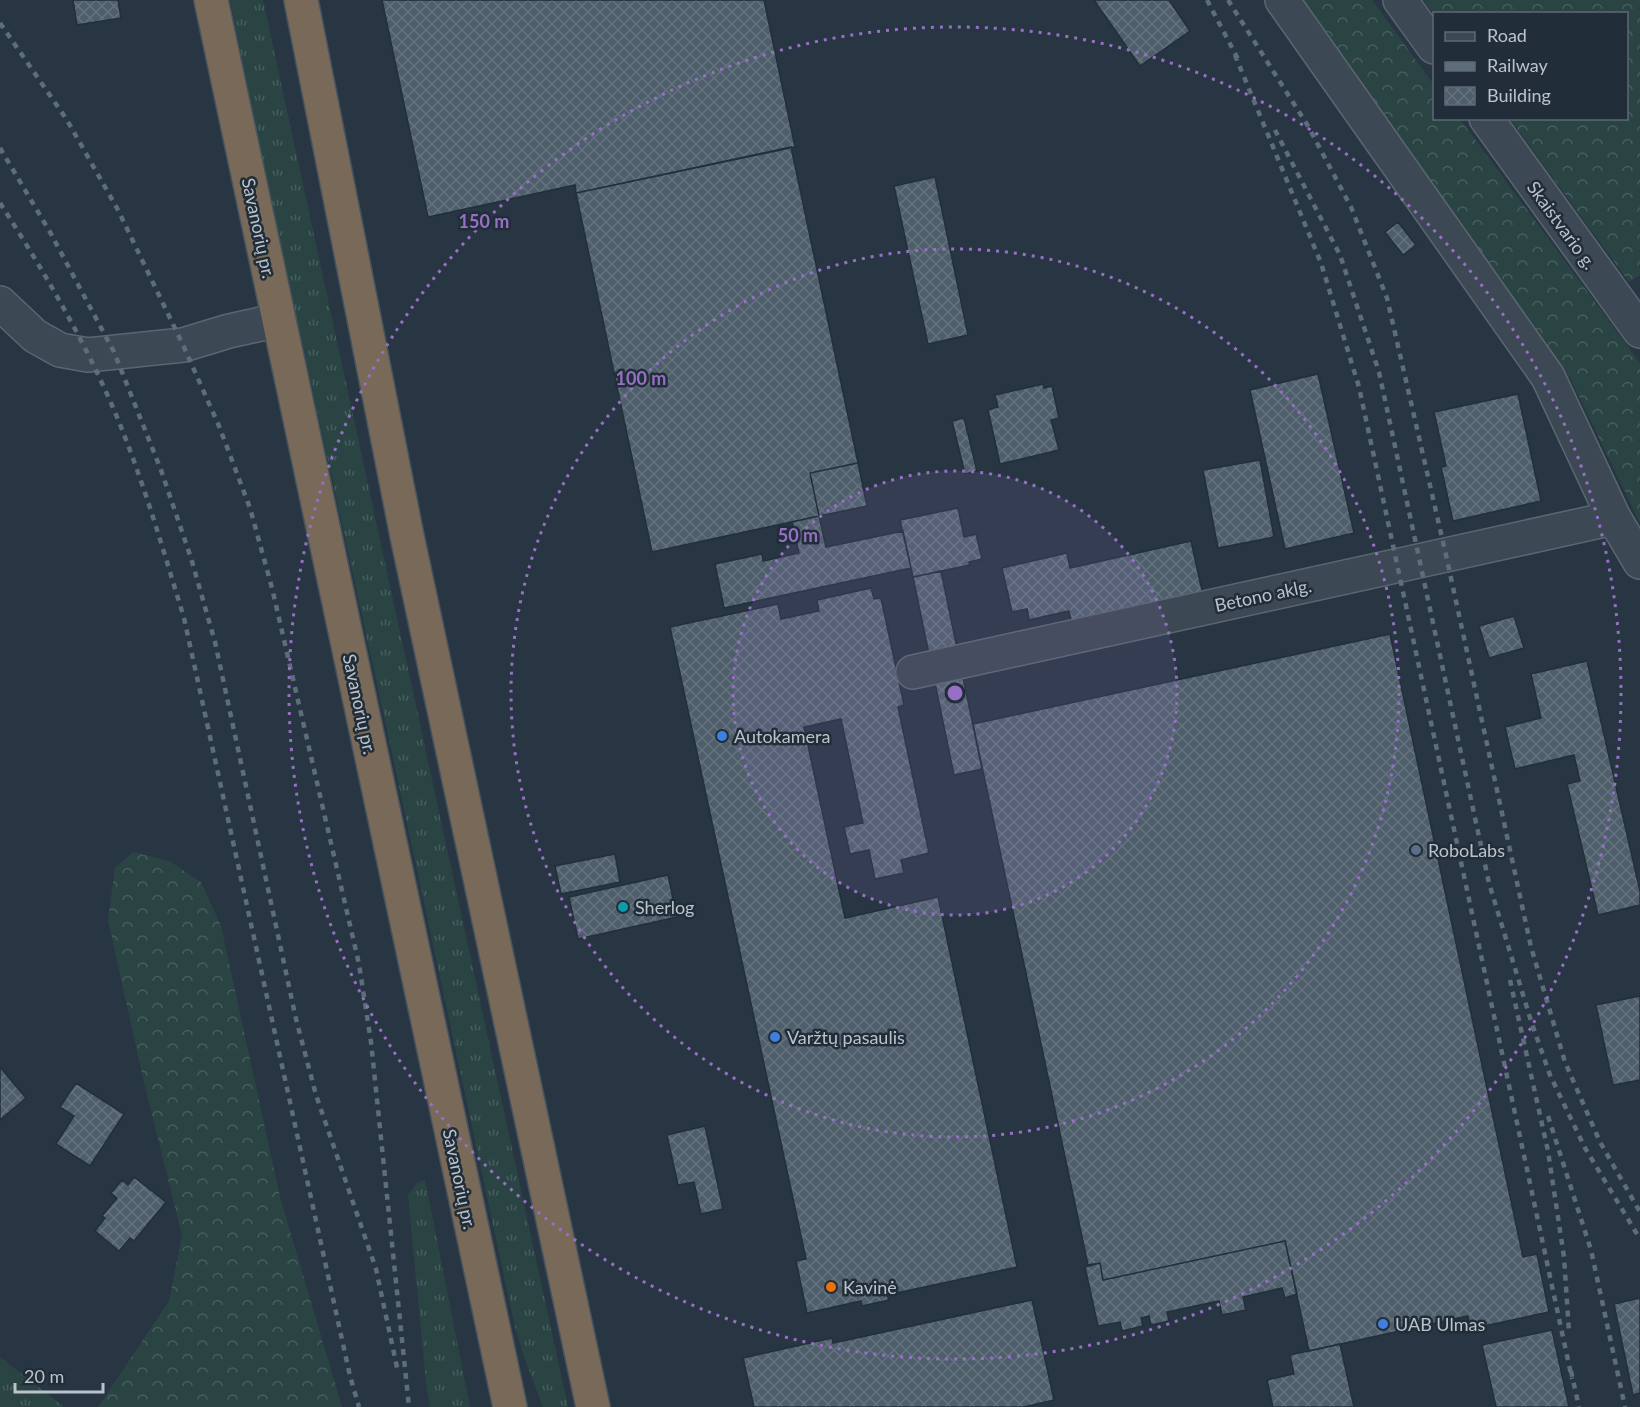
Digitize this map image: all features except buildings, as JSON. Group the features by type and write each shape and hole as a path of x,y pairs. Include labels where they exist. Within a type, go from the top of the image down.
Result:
{"highway":[{"name":"Savanorių pr.","path":"211,0 510,1407"},
{"path":"301,0 407,536 593,1407"}],"street":[{"path":"1282,0 1548,377 1614,518 1640,562"},
{"path":"1400,0 1433,46"},
{"name":"Skaistvario g.","path":"1487,120 1640,331"},
{"path":"0,303 35,336 60,350 88,355 183,345 229,331 279,320"},
{"name":"Betono aklg.","path":"913,672 1614,518"}],"green space":[{"path":"230,0 263,0 568,1407 543,1407 515,1327 264,167"},
{"path":"1304,0 1372,0 1433,84 1433,120 1461,120 1640,363 1640,523 1571,380"},
{"path":"1424,0 1640,0 1640,275 1629,282 1511,120 1628,120 1628,12 1433,14"},
{"path":"133,852 169,861 201,882 221,926 280,1197 342,1407 98,1407 169,1301 182,1235 145,1087 108,920 115,868"},
{"path":"425,1180 470,1407 430,1407 408,1195 417,1183"},
{"path":"0,1357 64,1407 0,1407"}],"railway":[{"path":"1207,0 1239,61"},
{"path":"1228,0 1308,126 1351,207 1387,298 1446,555 1531,947 1565,1062 1600,1142 1640,1212"},
{"path":"0,23 67,120 118,210 219,426 250,508 272,588 359,964 371,1042 409,1407"},
{"path":"1235,55 1321,263 1359,387 1572,1379"},
{"path":"1275,130 1340,255 1379,372 1489,883 1531,1021 1550,1075 1585,1148 1640,1239"},
{"path":"0,148 50,232 114,352 161,470 191,558 215,642 296,1019 316,1095 376,1269 398,1372"},
{"path":"0,203 67,314 111,402 140,478 184,618 350,1376 359,1407"},
{"path":"1510,980 1548,1151 1564,1257 1569,1332"},
{"path":"1548,1116 1591,1250 1625,1407"},
{"path":"1571,1371 1579,1407"}],"place":[{"name":"Autokamera","path":"722,736"},
{"name":"RoboLabs","path":"1416,850"},
{"name":"Sherlog","path":"623,907"},
{"name":"Varžtų pasaulis","path":"775,1037"},
{"name":"Kavinė","path":"831,1287"},
{"name":"UAB Ulmas","path":"1383,1324"}]}
